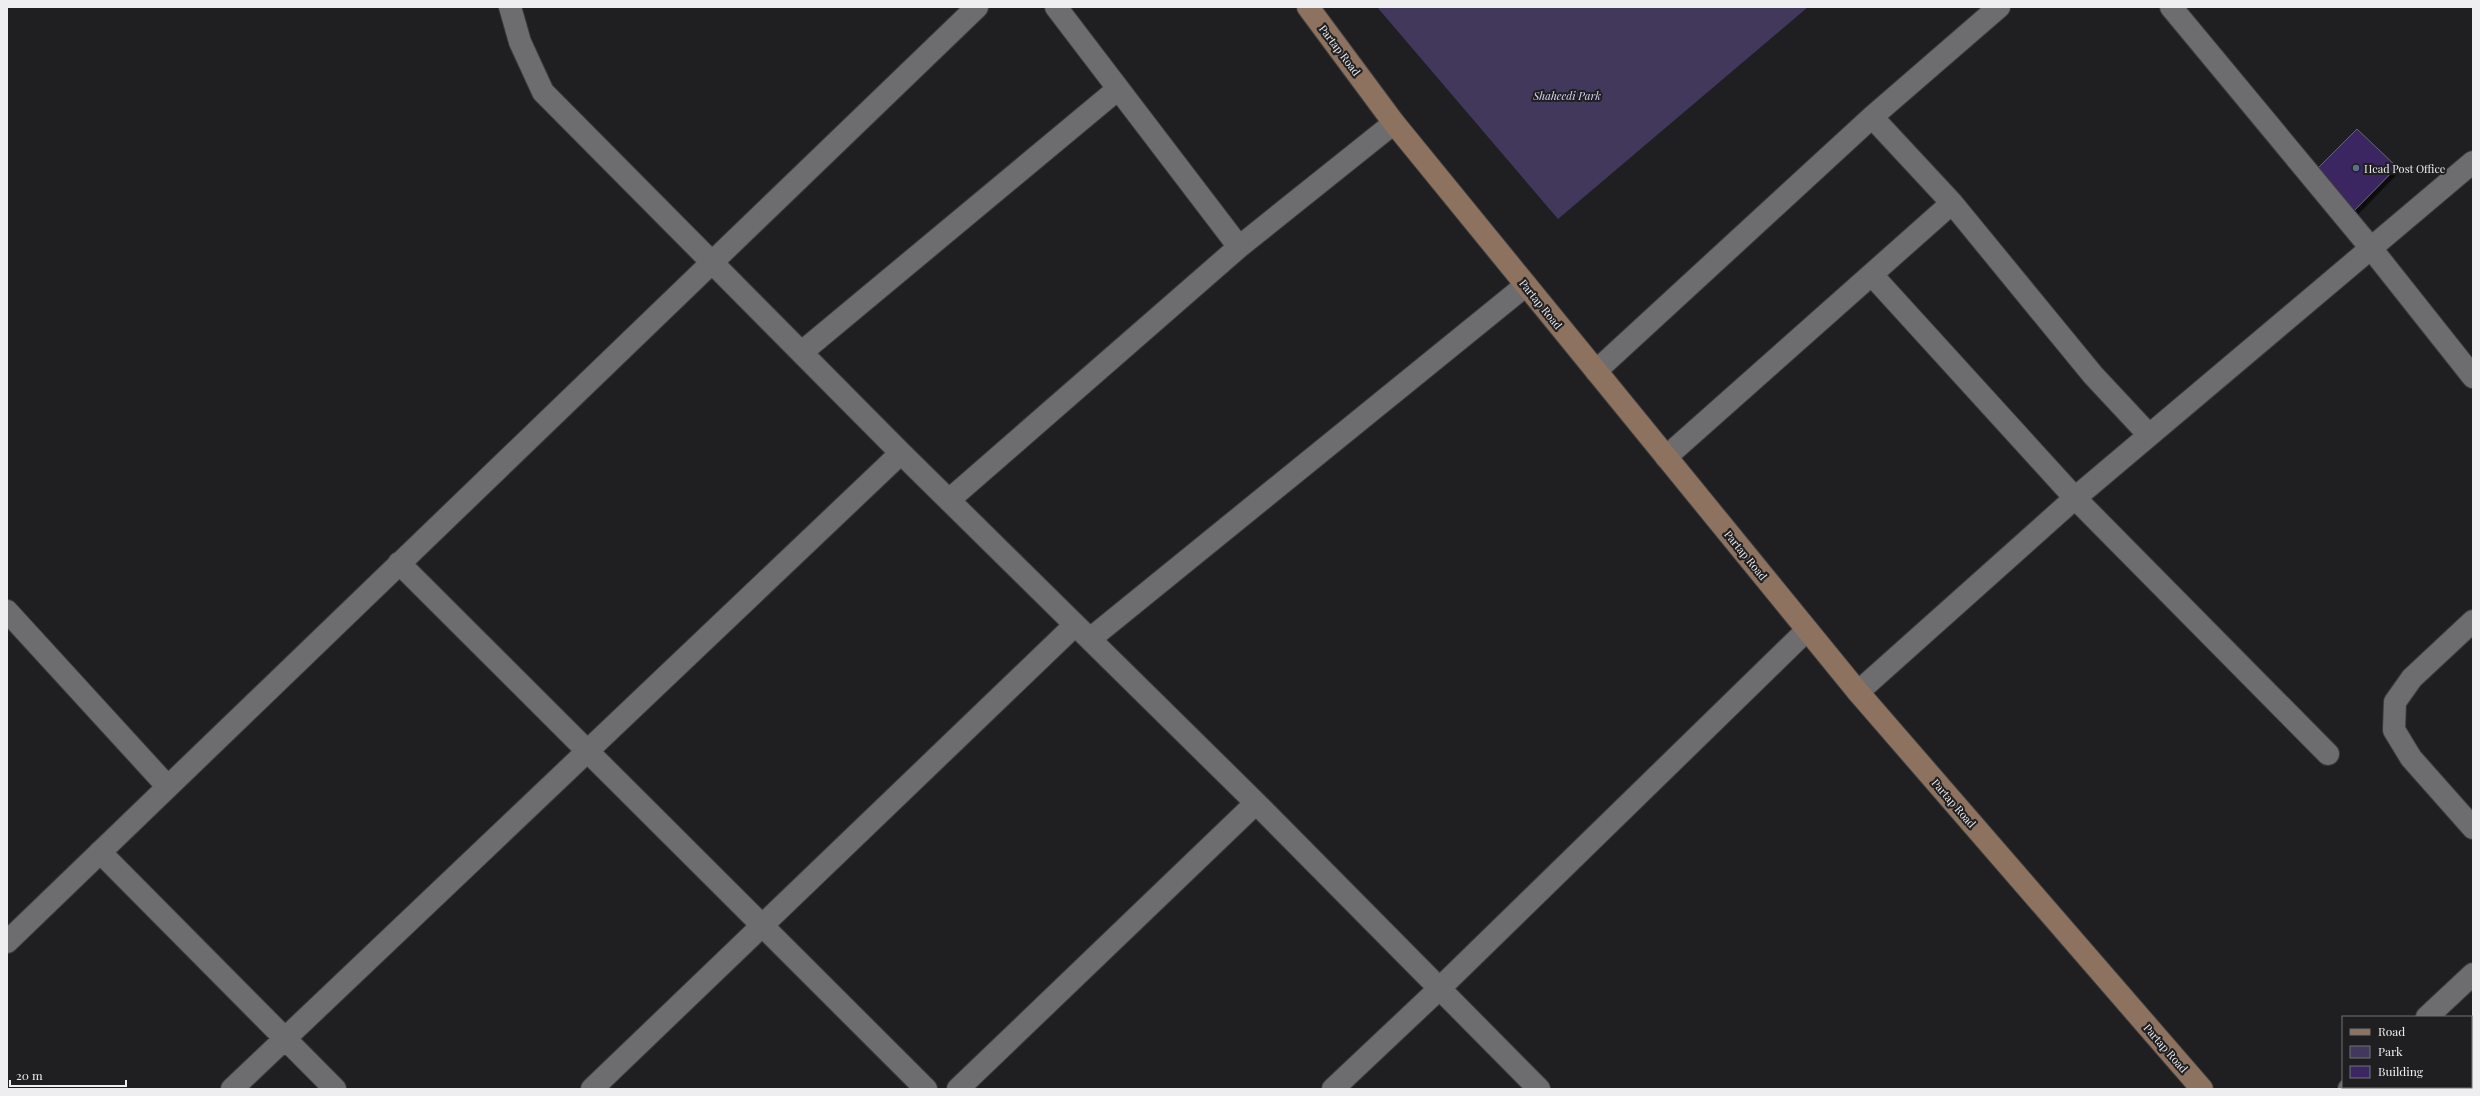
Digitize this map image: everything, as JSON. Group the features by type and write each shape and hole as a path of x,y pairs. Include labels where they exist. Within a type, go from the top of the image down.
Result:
{"street":[{"path":"510,7 520,42 544,92 901,453 1256,803 1539,1089"},
{"path":"9,937 168,787 977,7"},
{"path":"1056,7 1240,247"},
{"name":"Partap Road","path":"1308,7 1394,123 1858,692 2202,1089"},
{"path":"1596,371 1872,117 1999,7"},
{"path":"2170,7 2370,247 2473,377"},
{"path":"802,352 1118,89"},
{"path":"1872,117 1952,204 2093,375 2149,435"},
{"path":"949,500 1240,247 1394,123"},
{"path":"1858,692 2075,498 2370,247 2473,162"},
{"path":"1666,457 1952,204"},
{"path":"1872,275 2075,498 2328,754"},
{"path":"592,1089 762,926 1083,632 1526,285"},
{"path":"232,1089 901,453"},
{"path":"399,563 926,1089"},
{"path":"7,611 168,787"},
{"path":"2473,621 2412,678 2395,702 2394,730 2411,758 2473,828"},
{"path":"1333,1089 1439,989 1807,630"},
{"path":"958,1089 1256,803"},
{"path":"100,852 335,1089"},
{"path":"2428,1016 2473,974"}],"green space":[{"name":"Shaheedi Park","path":"1377,7 1808,7 1558,219"}],"building":[{"path":"2357,129 2397,167 2352,213 2312,174"}],"place":[{"name":"Head Post Office","path":"2356,168"}]}
